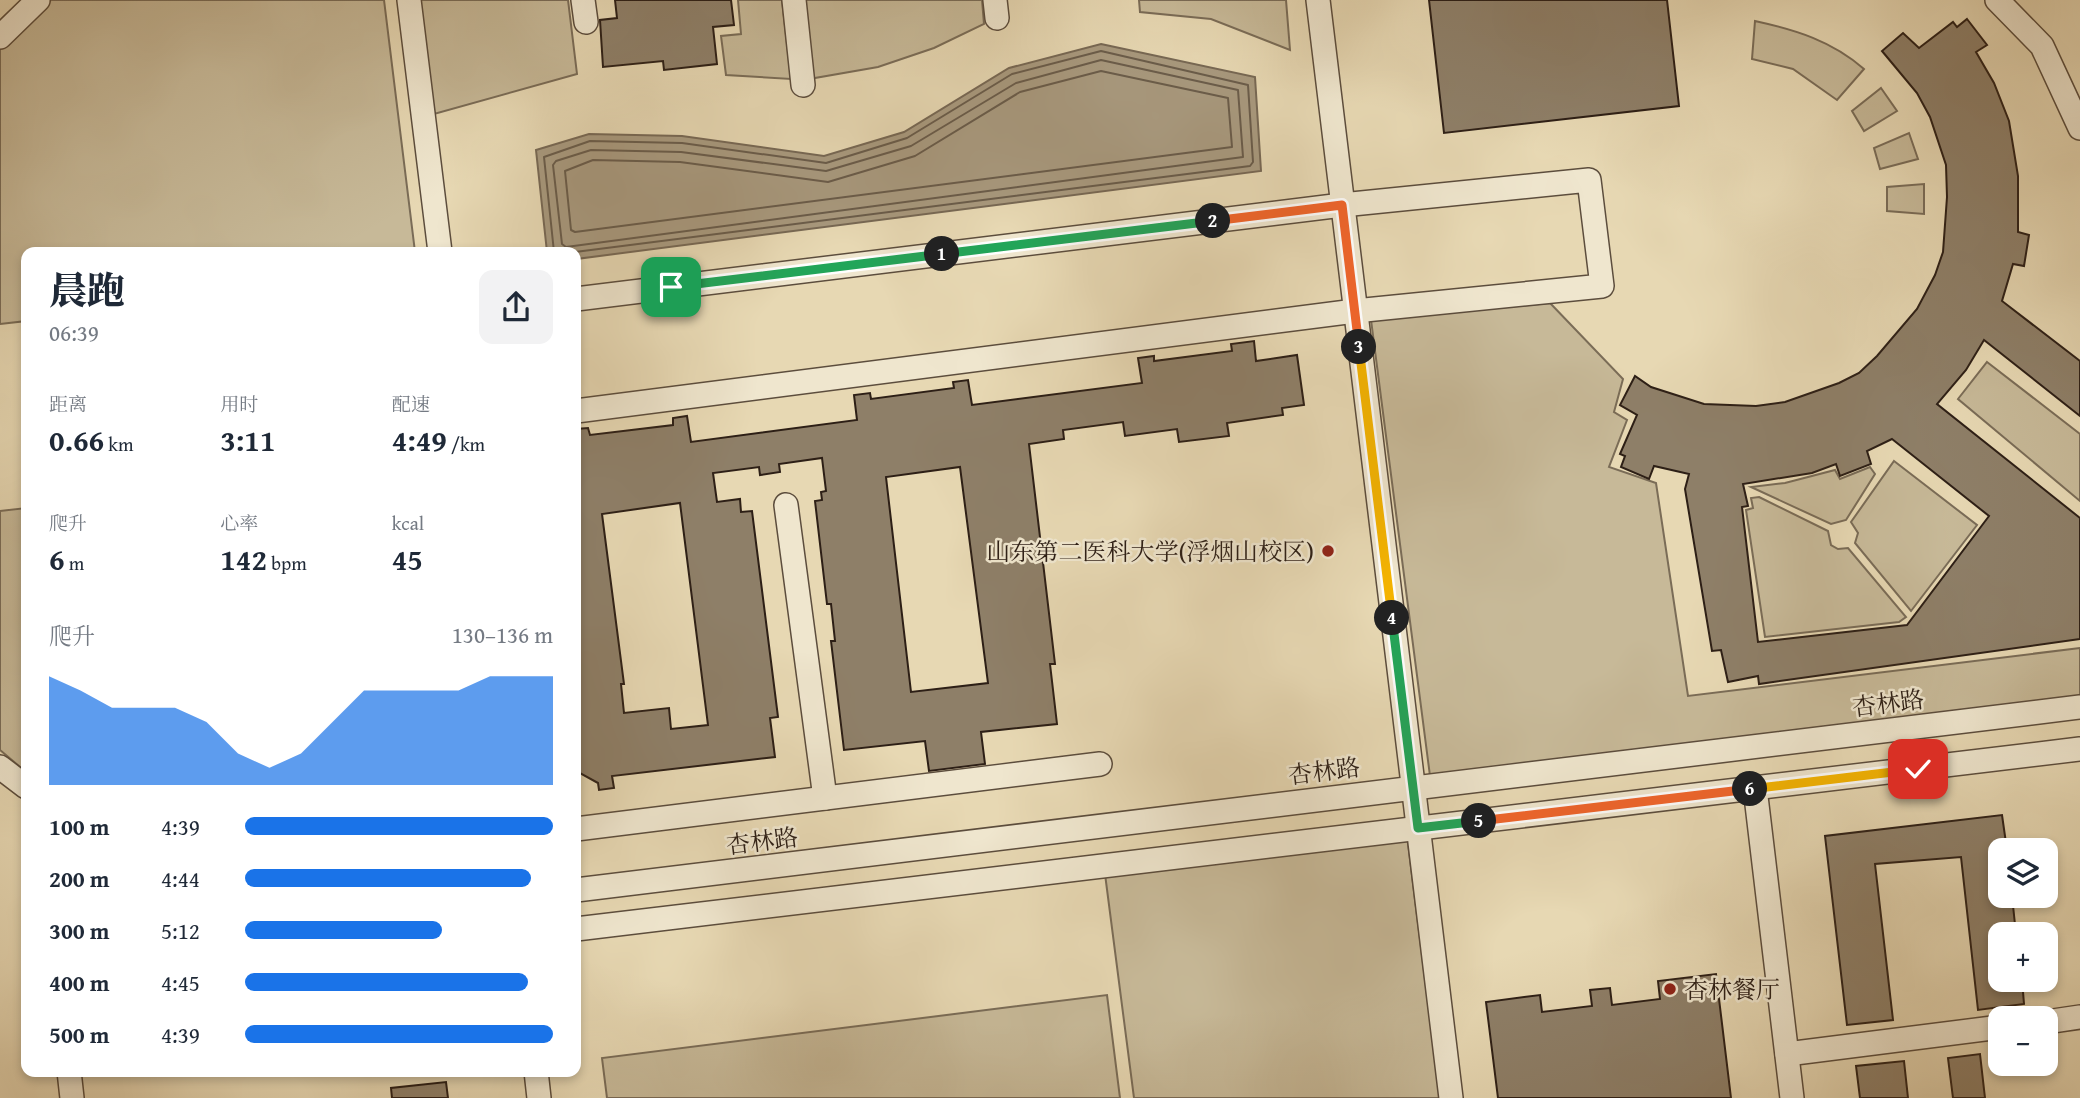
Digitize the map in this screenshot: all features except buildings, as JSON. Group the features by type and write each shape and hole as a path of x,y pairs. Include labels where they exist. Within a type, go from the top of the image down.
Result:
{"lane":[{"path":"0,37 38,0"},
{"path":"410,0 439,247"},
{"path":"794,0 803,85"},
{"path":"1318,0 1451,1098"},
{"path":"1997,0 2042,46 2080,128"},
{"path":"581,298 1342,205 1589,180 1602,286 1355,312 581,410"},
{"path":"786,505 825,798"},
{"name":"杏林路","path":"581,889 1413,786 2080,707"},
{"path":"581,928 2080,749"},
{"path":"581,828 1100,764"},
{"path":"0,767 21,784"},
{"path":"1755,788 1792,1098"},
{"path":"2058,1020 2080,1017"},
{"path":"1787,1054 1988,1029"},
{"path":"70,1077 72,1098"},
{"path":"537,1077 539,1098"}],"shaded area":[{"path":"51,0 384,0 414,247 21,247 21,322 0,324 0,49"},
{"path":"420,0 568,0 577,74 434,114"},
{"path":"738,0 782,0 791,79 726,75 721,36 741,34"},
{"path":"801,0 982,0 984,24 934,48 878,67 809,79"},
{"path":"1139,0 1286,0 1290,50 1211,19 1140,12"},
{"path":"1755,21 1813,38 1839,51 1864,69 1837,100 1793,69 1752,59"},
{"path":"1881,88 1897,111 1864,131 1852,111"},
{"path":"1909,133 1918,159 1880,169 1874,148"},
{"path":"1924,184 1924,214 1887,211 1887,187"},
{"path":"1550,303 1623,379 1614,412 1627,420 1609,467 1656,483 1688,696 2080,648 2080,700 1430,776 1371,320"},
{"path":"1987,362 2080,434 2080,501 1958,399"},
{"path":"1894,461 1977,525 1911,611 1855,543 1858,533 1851,522"},
{"path":"1870,467 1875,474 1846,520 1831,524 1751,487 1785,483 1835,470 1840,479"},
{"path":"1759,497 1828,531 1831,545 1838,549 1848,548 1906,617 1899,622 1765,637 1746,510 1753,508 1751,498"},
{"path":"21,509 21,768 0,750 0,511"},
{"path":"1407,836 1440,1098 1134,1098 1105,874"},
{"path":"1107,995 1120,1098 607,1098 602,1058"}],"water":[{"path":"1101,44 1255,77 1261,171 581,258 581,247 546,247 536,150 589,134 682,136 824,156 904,132 1009,68"}],"place":[{"name":"山东第二医科大学(浮烟山校区)","path":"1328,551"},
{"name":"杏林餐厅","path":"1670,989"}],"route":[{"path":"671,287 1342,205 1418,828 1918,769"}]}
